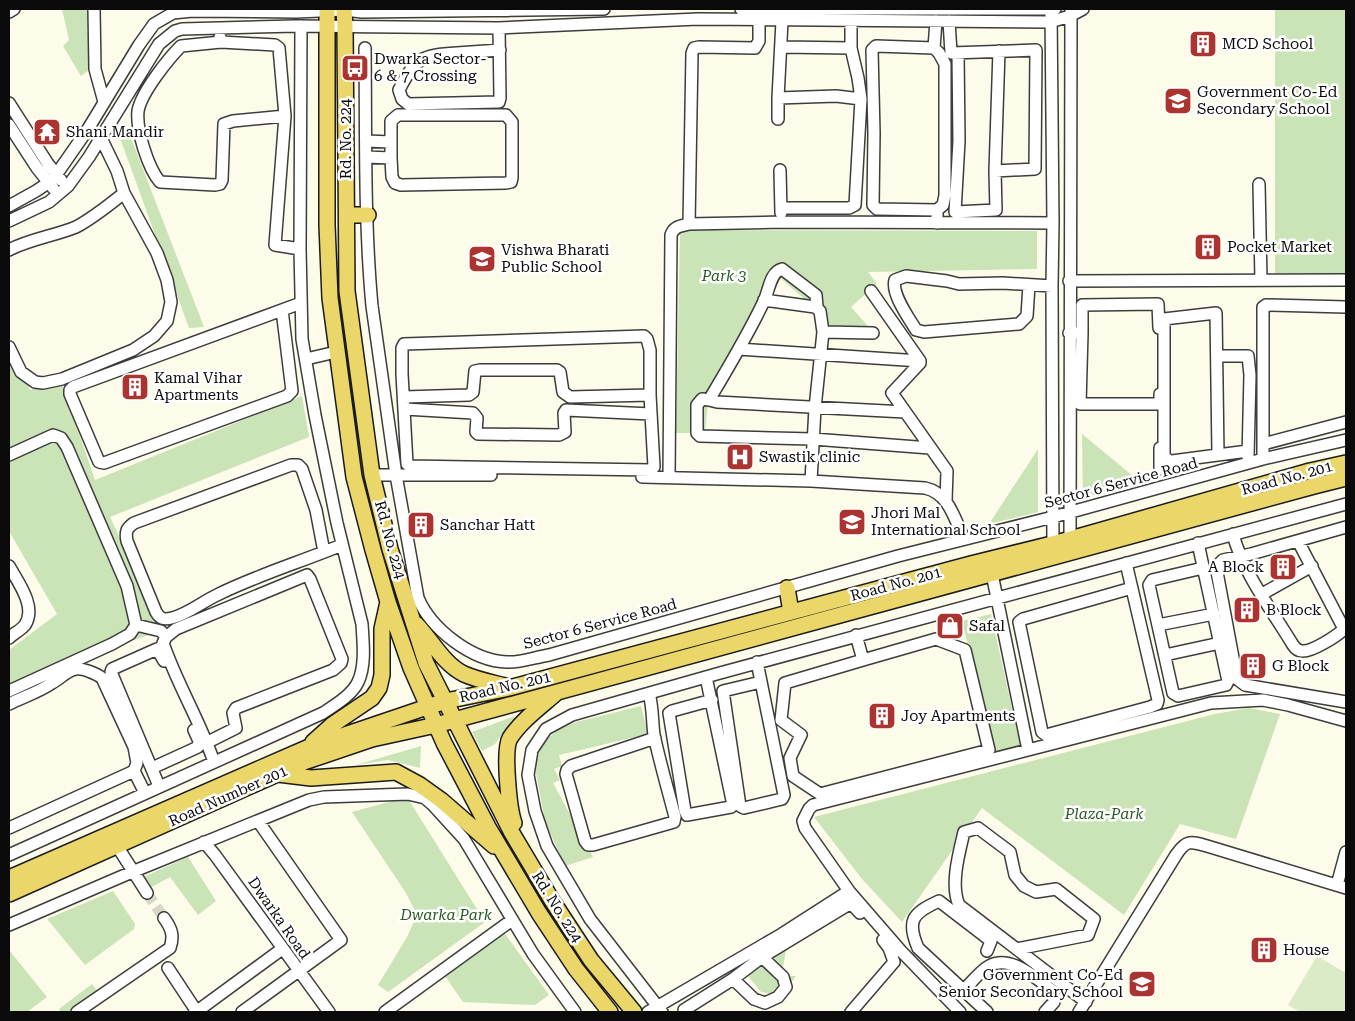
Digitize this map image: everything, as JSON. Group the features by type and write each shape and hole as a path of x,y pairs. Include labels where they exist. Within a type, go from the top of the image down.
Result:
{"main road":[{"name":"Rd. No. 224","path":"344,9 347,291 372,475 390,549 426,663 512,834 552,902 591,960 634,1012"},
{"name":"Rd. No. 224","path":"327,10 327,225 330,298 354,478 388,602 427,707 488,827 544,921 576,969 610,1012"},
{"path":"347,216 368,215"},
{"name":"Road No. 201","path":"1070,546 1310,471 1346,463"},
{"name":"Road No. 201","path":"446,701 509,688 790,612 1346,478"},
{"name":"Road No. 201","path":"454,719 992,574 1053,550"},
{"path":"787,588 790,612"},
{"path":"308,746 332,725 372,698 379,688 382,674 382,629 388,602"},
{"path":"413,621 427,635 446,661 463,674 509,688"},
{"path":"523,850 510,811 507,773 509,740 528,718 558,691"},
{"name":"Road Number 201","path":"9,878 308,746 446,701"},
{"name":"Road Number 201","path":"9,894 304,762 372,739 436,725 454,719"},
{"path":"276,774 311,778 396,772 420,785 441,800 508,859"}],"street":[{"path":"9,12 14,9"},
{"path":"94,9 95,69 104,102"},
{"path":"9,206 23,199 52,179 154,24 173,13 192,11 344,9 604,9"},
{"path":"741,9 899,13 984,13 1053,9 1050,22 1053,222 1053,550"},
{"path":"9,221 36,209 64,190 80,171 158,44 175,31 182,29 301,26 499,28 686,14 782,21 850,21 899,13 936,21 949,21 984,13 1050,22 1070,12 1083,9"},
{"path":"1070,12 1070,546"},
{"path":"689,224 692,53 694,48 699,47 755,48 759,41 759,20"},
{"path":"778,119 782,21"},
{"path":"781,208 849,208 857,202 861,99 857,70 851,48 850,21"},
{"path":"934,48 936,21"},
{"path":"949,21 951,53 1036,50 1034,169 996,171"},
{"path":"9,855 323,713 340,702 358,682 362,666 362,624 342,545 315,415 302,339 300,248 301,26"},
{"path":"220,27 221,42"},
{"path":"499,28 500,50 499,102 408,104 402,98 400,90 406,77 416,64 432,54 500,50"},
{"path":"285,116 233,121 224,124 222,180 220,184 215,185 160,182 145,155 140,134 138,112 145,94 180,46 221,42 276,45 279,48 285,116 276,245 300,248"},
{"path":"937,210 877,209 873,205 872,50 876,46 934,48 945,64 945,195 943,204 937,210 937,223"},
{"path":"781,47 851,48"},
{"name":"Sector 6 Service Road","path":"365,48 370,278 396,475 418,598 426,615 442,633 470,650 493,660 508,663 549,655 898,556 1054,517 1263,459 1346,440"},
{"path":"958,53 959,141 955,212 996,210 999,51"},
{"path":"778,98 836,96 861,99"},
{"path":"9,102 52,179"},
{"path":"506,114 512,122 511,182 401,185 395,183 392,177 391,158 391,121 398,115 506,114"},
{"path":"9,125 52,179 64,190"},
{"path":"9,347 22,372 35,382 44,383 62,379 133,350 154,336 167,321 172,302 167,280 156,253 124,193 117,171 101,138"},
{"path":"366,141 391,142"},
{"path":"366,157 391,158"},
{"path":"780,170 782,222"},
{"path":"1260,184 1261,280"},
{"path":"9,250 76,226 91,218 124,193"},
{"path":"669,477 671,235 672,230 676,227 689,224 782,222 1053,222"},
{"path":"709,400 739,349 764,300 774,274 777,270 782,269 816,295 823,332 815,408 811,480"},
{"path":"1029,285 1027,316 1019,324 924,332 916,330 897,297 894,284 895,280 906,276 959,284 1029,285 1052,286"},
{"path":"1069,281 1346,280"},
{"path":"870,291 920,361"},
{"path":"764,300 817,307"},
{"path":"282,310 292,391 287,396 104,463 99,462 72,398 70,390 73,387 282,310 301,303"},
{"path":"1160,404 1080,404 1082,305 1158,304 1160,404 1160,469"},
{"path":"1263,459 1264,306 1346,306"},
{"path":"1218,455 1216,313 1164,319 1164,456 1172,461 1218,455 1248,451"},
{"path":"823,332 873,333"},
{"path":"1070,333 1082,333"},
{"path":"644,336 649,344 654,467 650,471 410,466 407,463 402,374 402,348 404,344 408,343 644,336"},
{"path":"739,349 920,361"},
{"path":"306,359 336,352"},
{"path":"1217,356 1248,356 1250,376 1248,463"},
{"path":"920,361 892,392 947,472 946,502"},
{"path":"404,403 469,395 473,392 475,371 480,370 557,370 560,372 563,392 570,397 650,395"},
{"path":"650,373 670,372"},
{"path":"382,374 402,374"},
{"path":"904,412 717,402 702,399 697,406 697,433 700,436 813,439 930,448"},
{"path":"404,403 473,413 477,418 476,432 478,434 559,435 565,432 564,412 566,410 651,414"},
{"path":"1263,444 1346,422"},
{"path":"9,455 53,435 62,438 127,586 135,622 130,634 112,644 9,691"},
{"path":"391,438 406,436"},
{"path":"652,436 669,436"},
{"path":"324,552 316,510 302,468 298,465 291,465 134,522 127,528 126,533 127,540 156,612 160,618 165,619 174,618 217,594 342,545"},
{"path":"372,475 811,480 925,488 937,493 946,502 964,539"},
{"path":"849,891 656,1010 590,919 555,862 540,828 531,792 528,775 532,750 546,729 572,715 720,672 1346,504"},
{"path":"1346,527 1223,560 1217,566 1216,572 1237,679 1245,685 1346,702"},
{"path":"1233,534 1240,556 1292,645 1299,650 1310,650 1345,631 1298,540"},
{"path":"1198,543 1228,683 1178,696 1173,693 1150,582 1203,568"},
{"path":"1126,563 1132,588 1158,700 1157,704 1046,735 1042,732 1019,622 1023,619 1132,588"},
{"path":"9,566 23,591 29,607 24,626 9,638"},
{"path":"1262,594 1312,566"},
{"path":"992,574 995,598 1028,750"},
{"path":"206,742 236,728 234,713 236,708 333,670 341,663 342,659 310,579 307,576 176,629 166,637 163,643 214,762"},
{"path":"135,622 156,612"},
{"path":"1158,625 1214,614"},
{"path":"135,622 161,631 166,637"},
{"path":"856,635 863,660"},
{"path":"960,1012 901,951 849,891 805,828 803,821 804,815 813,806 895,779 989,750 965,650 936,639 785,683 782,720 801,735 790,758 793,776 820,794 895,779 1028,750 1210,703 1263,700 1346,721"},
{"path":"1165,655 1220,643"},
{"path":"152,768 192,750 198,746 199,741 157,648 112,669 111,672 159,786"},
{"path":"720,672 740,806 744,808 782,799 784,795 757,662"},
{"path":"9,704 53,683 74,669 97,674 102,678 134,747 137,763 134,771 9,828"},
{"path":"706,676 712,700 733,805 731,807 687,815 670,713 672,710 712,700"},
{"path":"724,690 760,682"},
{"path":"646,694 653,711 651,717 675,818 674,822 588,845 585,841 566,774 567,770 571,766 655,738"},
{"path":"134,771 145,793"},
{"path":"9,925 204,842 309,800 324,797 408,794 425,798 434,805 464,839 533,954 576,1012"},
{"path":"242,1012 342,940 258,821"},
{"path":"1017,949 1088,935 1094,919 1056,889 1036,892 1024,886 1015,875 1010,852 978,828 964,832 957,865 956,898 959,905 1086,1002"},
{"name":"Dwarka Road","path":"204,842 216,855 324,1011"},
{"path":"1080,1012 1176,855 1187,843 1194,842 1342,886 1346,852"},
{"path":"116,846 147,893"},
{"path":"987,951 991,941 939,901 921,910 913,919 913,935 918,948 987,1012"},
{"path":"686,1012 684,1010 733,979 762,957 851,903 889,948 894,962 851,1012"},
{"path":"77,1012 170,948 173,938 170,927 164,918"},
{"path":"386,1012 512,920"},
{"path":"168,968 197,1012 282,949"},
{"path":"733,979 754,999 765,1003 778,997 786,986 783,976 762,957"},
{"path":"963,991 989,966 999,963 1013,964 1053,991 1054,1002 1045,1012"}],"green space":[{"path":"62,9 87,9 89,70 81,76 63,46 69,40"},
{"path":"1275,9 1346,9 1346,274 1275,273"},
{"path":"126,125 204,327 189,328 118,136"},
{"name":"Park 3","path":"680,230 1037,231 1037,269 868,272 877,284 851,307 875,334 826,330 811,305 776,274 708,403 705,433 676,433"},
{"path":"9,340 30,390 60,378 95,480 302,396 309,437 110,517 163,630 96,653 9,693 9,650 57,614 9,531"},
{"path":"1082,434 1139,481 1083,498"},
{"path":"1038,449 1038,512 989,524"},
{"path":"991,614 1021,749 995,755 962,621"},
{"path":"641,706 648,734 559,755 562,766 554,769 560,780 553,783 593,857 565,866 545,821 536,773 537,758 545,740 560,729 576,722"},
{"name":"Plaza-Park","path":"1249,708 1280,714 1236,839 1180,824 1124,915 982,808 902,922 862,879 814,817 1215,714"},
{"path":"515,716 495,744 482,751 472,732"},
{"path":"421,746 420,768 388,760 356,765"},
{"name":"Dwarka Park","path":"407,797 485,922 388,992 378,985 407,937 417,915 406,893 352,812"},
{"path":"188,857 216,901 198,915 170,877 148,889 141,878"},
{"path":"113,891 135,924 134,929 85,965 47,919"},
{"path":"503,931 549,995 535,1005 463,1002 443,973"},
{"path":"780,942 786,950 782,973 784,976 796,976 790,984 774,994 761,992 740,966"},
{"path":"9,950 47,997 27,1012 9,1012"},
{"path":"1317,956 1346,973 1346,1012 1300,1012 1288,1005"},
{"path":"92,984 101,996 85,1010 87,1012 61,1012 59,1009"}],"tunnel":[{"path":"147,893 164,918"}],"place":[{"name":"MCD School","path":"1203,44"},
{"name":"Dwarka Sector- 6 & 7 Crossing","path":"355,68"},
{"name":"Government Co-Ed Secondary School","path":"1178,101"},
{"name":"Shani Mandir","path":"47,132"},
{"name":"Pocket Market","path":"1208,247"},
{"name":"Vishwa Bharati Public School","path":"482,259"},
{"name":"Kamal Vihar Apartments","path":"135,387"},
{"name":"Swastik clinic","path":"740,457"},
{"name":"Jhori Mal International School","path":"852,522"},
{"name":"Sanchar Hatt","path":"421,525"},
{"name":"A Block","path":"1283,567"},
{"name":"B Block","path":"1247,610"},
{"name":"Safal","path":"950,626"},
{"name":"G Block","path":"1253,666"},
{"name":"Joy Apartments","path":"882,716"},
{"name":"House","path":"1264,950"},
{"name":"Government Co-Ed Senior Secondary School","path":"1142,984"}]}
